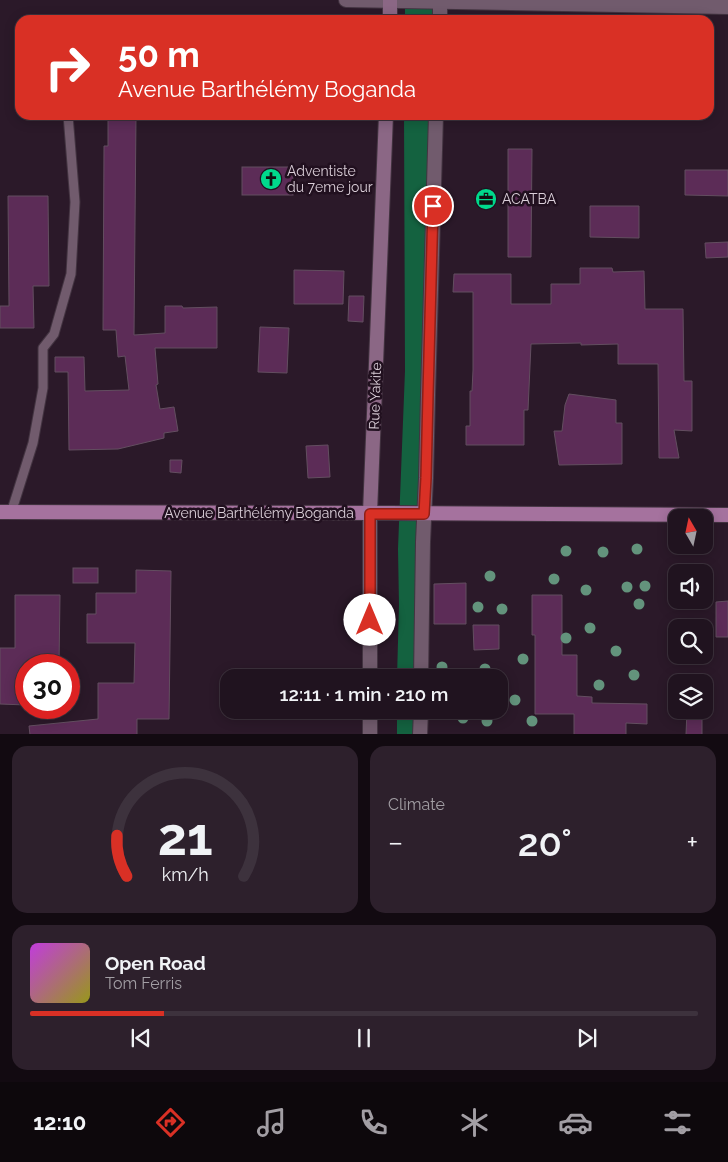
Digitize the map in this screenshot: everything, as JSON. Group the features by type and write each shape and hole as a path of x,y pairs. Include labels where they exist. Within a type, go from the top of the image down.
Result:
{"main road":[{"path":"390,1 390,15"},
{"name":"Rue Yakite","path":"370,514 386,120"},
{"name":"Avenue Barthélémy Boganda","path":"5,512 728,515"}],"street":[{"path":"346,0 728,6"},
{"path":"440,1 440,15"},
{"path":"421,669 436,120"},
{"name":"Rue Yakite","path":"370,514 370,669"},
{"path":"370,719 370,734"},
{"path":"420,734 421,719"}],"lane":[{"path":"5,512 33,443 43,388 42,348 54,334 71,274 75,202 68,120"}],"building":[{"path":"108,120 136,120 134,335 165,333 165,306 182,306 183,308 217,307 217,348 155,348 158,384 156,385 160,409 174,407 178,431 164,433 164,438 118,449 69,450 68,372 55,372 55,357 84,357 85,391 129,390 125,356 118,357 116,330 103,330 104,146 108,146"},
{"path":"508,149 532,149 531,257 508,257"},
{"path":"242,167 293,167 293,195 242,195"},
{"path":"685,170 728,170 728,196 685,195"},
{"path":"8,196 48,196 49,286 33,286 34,328 0,328 0,306 9,306"},
{"path":"590,206 639,206 639,238 590,237"},
{"path":"728,242 728,257 706,258 705,243"},
{"path":"580,268 612,268 613,272 644,271 645,309 683,309 684,381 692,381 692,431 674,430 679,458 659,458 658,364 618,364 618,344 531,344 528,410 524,410 524,445 466,445 466,426 470,426 470,391 472,391 473,370 473,292 453,292 454,274 511,274 511,304 551,304 551,284 580,284"},
{"path":"294,270 344,271 343,304 294,304"},
{"path":"349,296 364,296 363,322 348,321"},
{"path":"260,327 289,328 287,373 258,372"},
{"path":"569,394 616,400 616,423 622,423 622,464 559,465 554,431 562,431 565,405"},
{"path":"328,445 330,477 308,478 306,446"},
{"path":"170,460 182,460 181,473 170,472"},
{"path":"73,568 98,568 98,583 73,583"},
{"path":"136,570 171,571 169,719 137,719 137,734 30,734 29,726 98,719 98,683 134,683 135,643 87,643 87,614 96,614 96,593 136,593"},
{"path":"466,583 466,624 434,624 434,584"},
{"path":"15,595 60,595 59,654 15,654 15,705 0,704 0,648 15,648"},
{"path":"532,595 562,595 562,655 577,655 577,696 592,697 592,703 647,704 647,724 626,723 626,734 574,734 574,714 535,714 535,635 532,635"},
{"path":"728,601 728,637 716,637 716,602"},
{"path":"473,625 499,625 499,649 474,650"},
{"path":"687,719 702,719 702,734 686,734"}],"waterway":[{"path":"419,0 419,15"},
{"path":"411,669 412,549 419,371 418,120"},
{"path":"411,719 411,734"}],"place":[{"name":"Adventiste du 7eme jour","path":"271,179"},
{"name":"ACATBA","path":"486,199"}],"route":[{"path":"370,620 370,514 424,514 433,206"}]}
